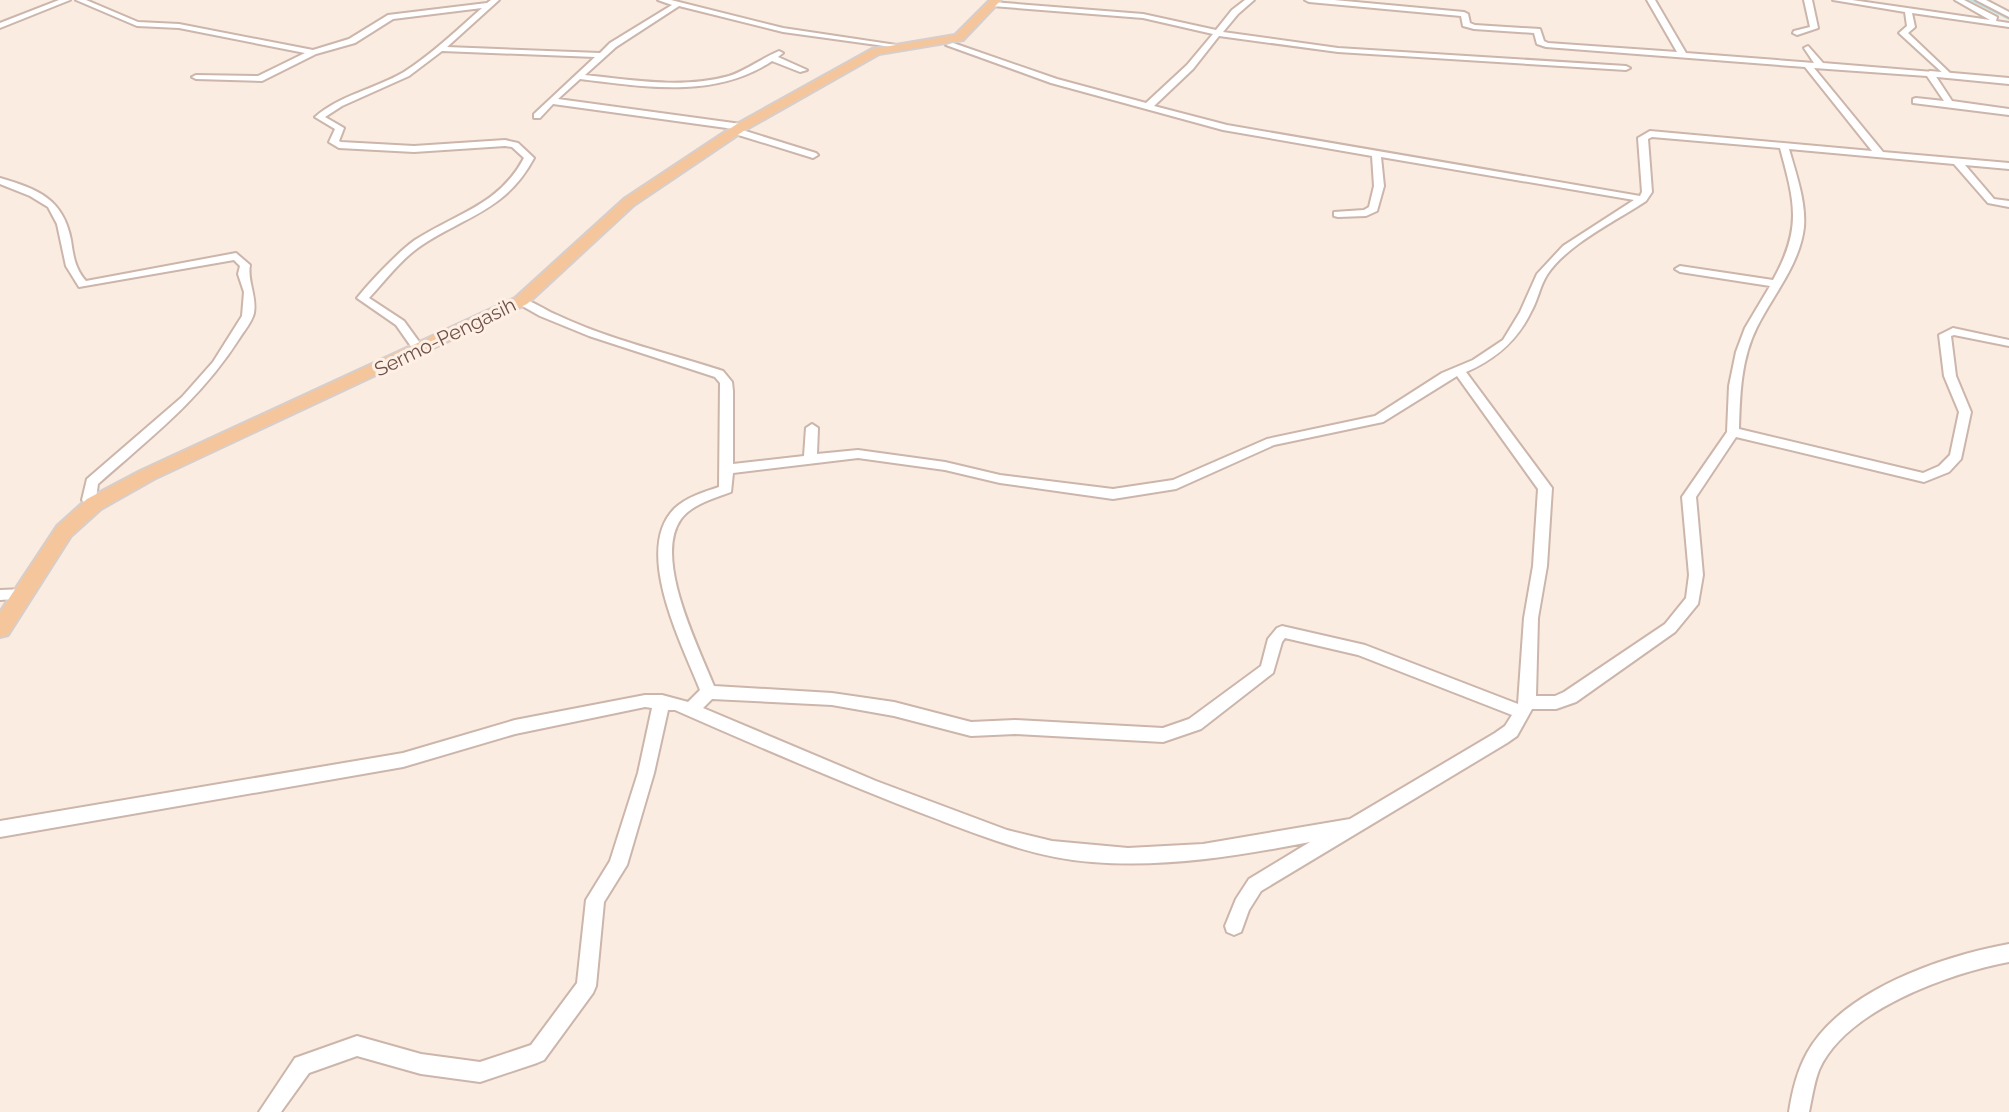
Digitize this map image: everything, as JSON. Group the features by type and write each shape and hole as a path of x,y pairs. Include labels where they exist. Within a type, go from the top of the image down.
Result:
{"main road":[{"path":"950,45 974,35 992,4"},
{"name":"Sermo-Pengasih","path":"0,629 49,550 94,504 147,475 521,301 629,202 738,129 876,51 959,38 992,4"},
{"name":"Sermo-Pengasih","path":"900,46 950,45"}],"street":[{"path":"0,26 66,0"},
{"path":"80,0 137,24 193,28 313,52"},
{"path":"662,0 798,33 900,46"},
{"path":"1148,106 1221,34 1235,12 1250,0"},
{"path":"1309,0 1464,14 1467,25 1474,27 1537,31 1543,44 2009,81"},
{"path":"1651,0 1683,55"},
{"path":"1797,33 1814,28 1808,0"},
{"path":"1837,0 2005,24"},
{"path":"1959,0 2005,24"},
{"path":"1980,0 2007,13"},
{"path":"196,77 240,81 259,79 313,52 352,41 391,17 491,2"},
{"path":"419,350 400,323 362,298 416,244 497,199 520,175 529,158 515,145 505,143 414,149 339,145 334,142 340,128 319,117 339,104 406,74 440,49 491,2"},
{"path":"992,4 1143,16 1221,34 1372,53 1630,66 1636,52"},
{"path":"537,116 601,55 676,5"},
{"path":"1908,10 1911,27 1903,33 1946,74"},
{"path":"950,45 1054,81 1226,128 1643,199"},
{"path":"1808,48 1820,65"},
{"path":"440,49 601,55"},
{"path":"577,76 691,86 736,77 776,56 803,70"},
{"path":"1807,64 1881,156"},
{"path":"1930,74 1945,100 1954,105"},
{"path":"551,101 738,129 813,155"},
{"path":"1916,101 2009,112"},
{"path":"726,469 858,454 899,458 1000,479 1113,494 1137,493 1176,484 1271,442 1379,419 1507,342 1526,312 1542,274 1567,248 1643,199 1647,192 1642,148 1644,135 2009,166"},
{"path":"690,710 709,692 832,699 894,709 971,729 1031,727 1163,735 1195,724 1268,669 1275,639 1282,632 1360,649 1525,708 1556,703 1570,697 1670,628 1693,600 1696,575 1689,497 1733,432 1735,384 1745,342 1799,228 1797,194 1784,147"},
{"path":"1338,214 1366,213 1374,209 1379,186 1376,154"},
{"path":"1958,163 1991,201 2009,204"},
{"path":"0,181 37,196 54,208 65,234 68,263 83,285 171,271 201,260 236,256 245,265 243,274 250,306 244,326 186,400 92,482 89,500 94,504"},
{"path":"1680,269 1774,283"},
{"path":"521,301 549,319 719,374 726,382 726,489 689,505 673,519 663,552 680,625 709,692"},
{"path":"1733,432 1924,478 1944,469 1956,456 1965,412 1950,376 1945,335 1953,331 2009,343"},
{"path":"1234,926 1242,905 1255,885 1501,738 1525,708 1545,488 1459,371"},
{"path":"810,458 812,428"},
{"path":"0,595 24,594"},
{"path":"0,829 403,760 515,727 645,701 662,701 690,710 880,791 1051,849 1142,856 1218,853 1354,826"},
{"path":"269,1112 302,1065 357,1046 421,1064 480,1072 537,1053 586,986 595,900 618,865 646,773 662,701"},
{"path":"1799,1112 1802,1090 1815,1057 1843,1026 1923,977 1968,960 2009,953"}],"waterway":[{"path":"1973,0 2009,18"}]}
